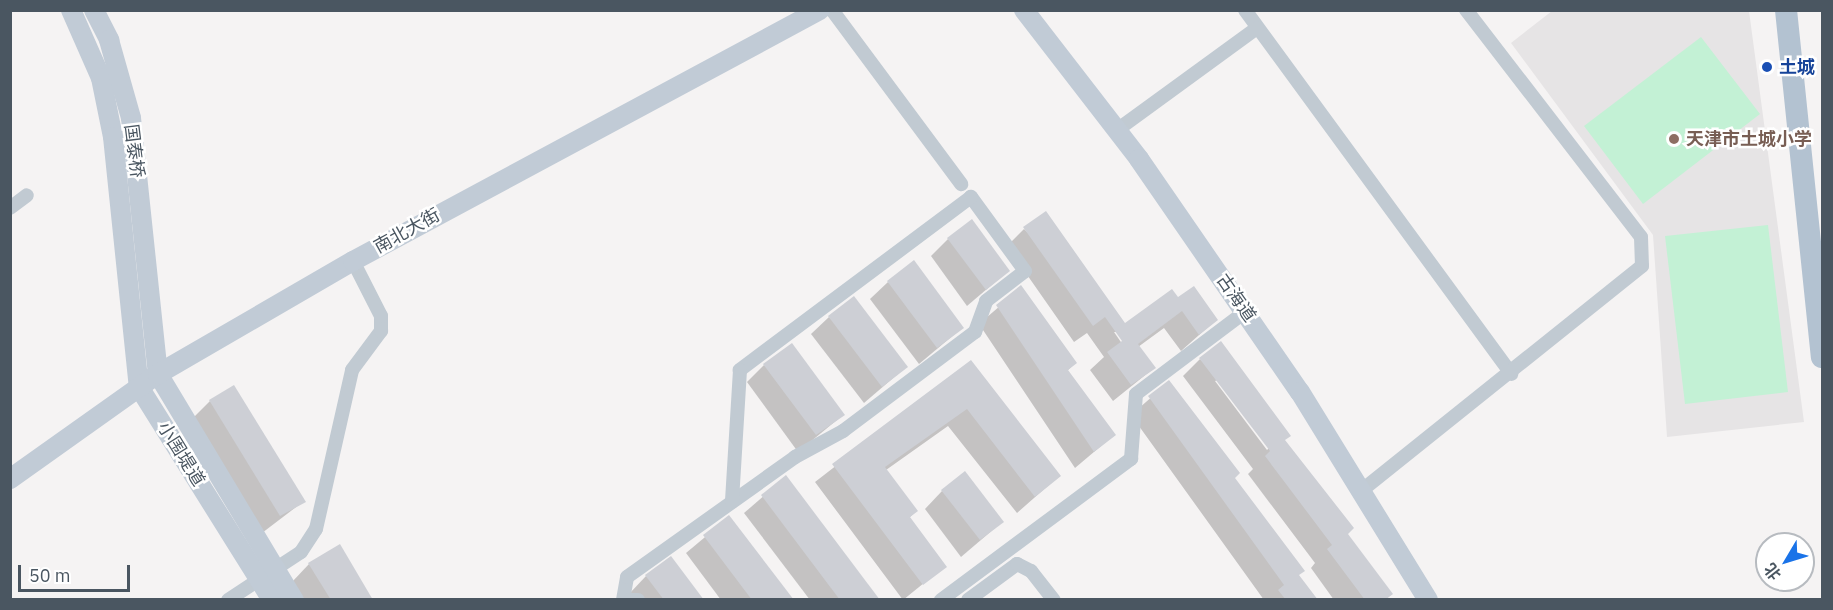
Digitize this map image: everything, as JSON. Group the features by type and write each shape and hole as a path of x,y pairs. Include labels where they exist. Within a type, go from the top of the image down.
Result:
{"main road":[{"path":"1786,10 1822,357"}],"street":[{"name":"国泰桥","path":"71,10 108,105 130,295"},
{"name":"国泰桥","path":"94,10 112,49 130,118 151,297"},
{"name":"南北大街","path":"10,479 158,374 353,261 820,10"},
{"path":"832,10 961,184"},
{"name":"古海道","path":"1024,10 1117,130 1245,312 1361,491 1428,600"},
{"path":"1245,10 1511,374"},
{"path":"1361,491 1511,374 1642,266 1641,237 1466,10"},
{"path":"1117,130 1257,28"},
{"path":"10,208 27,195"},
{"path":"623,600 627,577 732,502 843,431 975,332 986,301 1025,271 971,197 740,370 732,502"},
{"path":"228,600 301,552 316,529 352,370 381,332 381,316 353,261"},
{"name":"小围堤道","path":"130,295 139,387 267,574 294,600"},
{"name":"小围堤道","path":"151,297 158,374 267,574 272,600"},
{"path":"941,600 1131,459 1136,394 1245,312"},
{"path":"968,600 1017,564 1031,571 1054,600"},
{"path":"630,600 638,600"}],"shaded area":[{"name":"天津市土城小学","path":"1552,11 1749,11 1804,422 1667,437 1653,235 1511,43"}],"green space":[{"path":"1701,37 1760,114 1643,204 1584,126"},
{"path":"1768,225 1788,392 1685,404 1665,236"}],"building":[{"path":"1046,211 1125,323 1172,289 1178,297 1194,286 1218,320 1199,335 1182,311 1138,344 1156,368 1131,385 1107,352 1122,341 1105,317 1093,326 1023,227"},
{"path":"972,219 1010,271 986,290 947,238"},
{"path":"914,260 964,328 937,348 887,281"},
{"path":"1021,285 1077,363 1068,370 1116,435 1094,452 996,305"},
{"path":"854,296 908,367 882,387 828,316"},
{"path":"1221,341 1291,436 1285,440 1354,528 1348,534 1393,594 1385,600 1365,600 1327,549 1332,545 1265,456 1270,451 1199,358"},
{"path":"792,343 845,415 816,435 763,364"},
{"path":"971,360 1061,476 1035,497 967,409 885,467 918,511 910,517 947,567 923,585 832,464"},
{"path":"1169,380 1240,473 1235,478 1305,571 1299,575 1318,600 1286,600 1278,590 1284,585 1148,396"},
{"path":"234,385 306,502 280,516 209,400"},
{"path":"965,471 1004,522 980,540 941,490"},
{"path":"786,475 880,600 840,600 761,495"},
{"path":"729,515 794,600 752,600 703,535"},
{"path":"340,544 373,600 331,600 308,563"},
{"path":"671,556 704,600 664,600 645,575"}],"place":[{"name":"土城","path":"1767,67"},
{"name":"天津市土城小学","path":"1674,139"}]}
